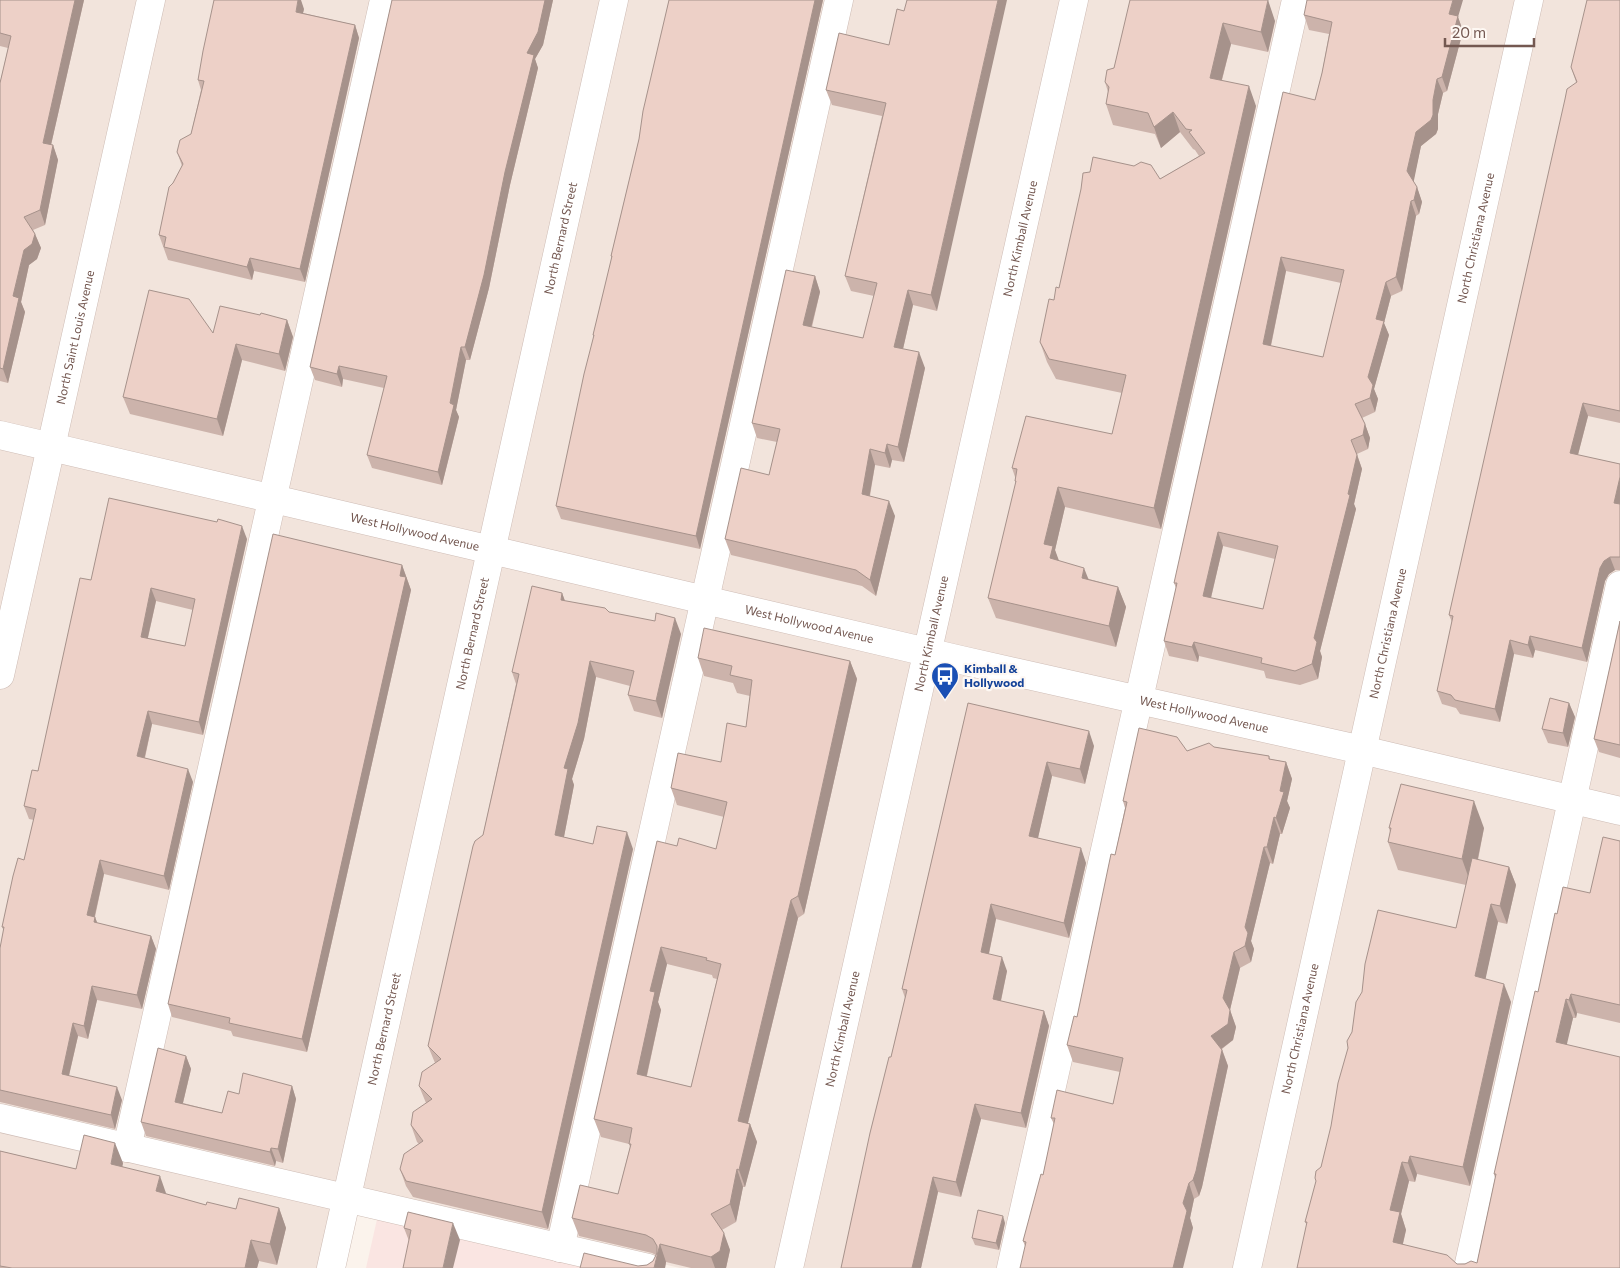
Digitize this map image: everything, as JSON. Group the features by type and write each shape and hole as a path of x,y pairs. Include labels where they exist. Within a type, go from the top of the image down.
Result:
{"street":[{"name":"North Saint Louis Avenue","path":"0,675 151,0"},
{"path":"127,1148 384,0"},
{"name":"North Bernard Street","path":"331,1268 614,0"},
{"path":"560,1248 839,0"},
{"name":"North Kimball Avenue","path":"789,1268 1074,0"},
{"path":"1011,1268 1296,0"},
{"name":"North Christiana Avenue","path":"1248,1268 1529,0"},
{"name":"West Hollywood Avenue","path":"0,434 492,548 927,652 1362,750 1620,811"},
{"path":"1468,1268 1620,585"},
{"path":"0,1118 648,1268"}],"shaded area":[{"path":"0,0 1620,0 1620,1268 680,1268 343,1190 325,1268 0,1268"},
{"path":"380,1206 648,1268 366,1268"}],"building":[{"path":"0,0 75,0 43,143 53,145 40,210 24,217 35,234 32,244 24,250 13,296 19,298 3,369 0,368 0,83 11,36 0,33"},
{"path":"214,0 298,0 296,12 355,25 300,269 250,258 247,267 164,247 166,237 159,235 169,187 183,164 177,152 180,140 191,134 204,81 198,80"},
{"path":"392,0 545,0 538,32 527,53 534,55 505,172 484,275 465,347 461,347 450,403 454,405 438,472 367,455 387,376 339,366 337,374 310,367"},
{"path":"669,0 815,0 696,536 556,506"},
{"path":"907,0 998,0 931,295 908,290 894,347 919,352 898,447 887,444 885,453 870,449 862,494 889,501 870,580 856,570 725,539 741,468 769,475 780,429 752,423 786,270 815,276 803,325 863,338 877,283 845,276 886,103 826,90 839,33 889,45 897,9 904,11"},
{"path":"1130,0 1268,0 1261,32 1223,23 1210,78 1249,86 1154,508 1058,487 1044,544 1053,546 1050,558 1084,568 1082,578 1118,587 1109,626 988,598 1016,481 1017,469 1012,468 1026,416 1112,434 1126,375 1049,359 1040,342 1049,299 1054,300 1056,287 1059,288 1083,173 1090,172 1093,157 1134,166 1141,162 1151,165 1160,179 1205,153 1189,132 1192,130 1186,129 1173,112 1154,127 1148,113 1106,104 1109,87 1105,82 1107,70 1114,68"},
{"path":"1307,0 1453,0 1449,14 1458,16 1442,77 1437,79 1433,100 1433,115 1431,120 1416,132 1407,171 1417,187 1414,200 1411,201 1396,277 1386,282 1376,319 1384,321 1368,377 1373,385 1370,398 1355,404 1365,424 1363,435 1351,440 1357,455 1348,494 1350,495 1314,638 1317,642 1312,664 1295,671 1261,663 1262,658 1194,642 1192,647 1164,641 1177,583 1174,583 1283,92 1315,100 1322,73 1332,22 1304,15","holes":["1281,257 1344,270 1323,357 1263,344","1218,532 1278,546 1263,609 1203,596"]},
{"path":"1587,0 1620,0 1620,411 1583,403 1570,453 1620,464 1620,477 1614,503 1620,504 1620,557 1610,557 1604,561 1600,568 1582,648 1530,636 1528,645 1510,640 1495,709 1455,700 1451,695 1437,691 1453,616 1449,615 1567,89 1577,82 1571,67"},
{"path":"149,290 189,299 213,333 220,306 260,315 261,313 287,320 279,354 236,344 217,419 123,397"},
{"path":"109,498 217,522 218,519 242,526 199,722 148,711 137,756 188,769 164,876 100,860 87,915 95,917 94,922 151,936 137,995 92,986 84,1026 73,1023 62,1074 117,1087 111,1115 0,1090 0,948 4,927 2,927 18,858 24,860 36,809 24,806 32,770 38,771 80,578 91,580","holes":["151,588 195,599 185,646 141,637"]},
{"path":"273,534 402,565 400,576 406,577 302,1039 229,1023 230,1018 168,1004"},
{"path":"532,586 562,593 561,600 605,608 609,612 655,621 656,613 675,618 656,701 628,695 634,671 590,661 578,723 564,768 568,769 555,835 593,844 597,826 627,832 542,1212 406,1181 400,1169 404,1154 423,1141 411,1125 413,1112 432,1099 419,1086 422,1072 441,1059 428,1046 473,846 475,841 483,835 519,674 512,672"},
{"path":"1620,621 1620,745 1594,739"},
{"path":"704,628 850,661 798,896 791,900 738,1121 750,1124 739,1170 737,1169 730,1204 711,1214 724,1233 720,1251 711,1257 660,1244 654,1268 580,1268 584,1253 638,1266 647,1265 653,1261 657,1253 657,1246 653,1239 646,1235 572,1218 580,1185 618,1194 631,1144 629,1144 632,1128 594,1119 657,841 677,846 679,838 716,849 727,802 671,788 678,753 721,762 727,723 746,727 752,680 730,675 732,666 698,658","holes":["661,947 707,958 706,960 721,964 691,1087 637,1074 655,992 650,991"]},
{"path":"1550,698 1569,703 1563,733 1542,729"},
{"path":"968,703 1089,731 1080,769 1047,762 1029,836 1081,848 1064,923 991,904 981,952 1002,957 993,999 1044,1011 1021,1113 975,1104 956,1182 933,1177 912,1268 841,1268 870,1133 907,990 902,989"},
{"path":"1139,728 1177,737 1187,751 1209,743 1214,747 1269,756 1269,759 1286,762 1280,791 1284,792 1276,818 1274,817 1267,847 1264,847 1245,927 1248,933 1245,946 1234,952 1223,998 1230,1010 1228,1024 1211,1036 1222,1050 1196,1171 1193,1180 1189,1183 1183,1203 1187,1211 1173,1268 1020,1268 1026,1242 1023,1241 1041,1174 1043,1175 1055,1118 1051,1118 1057,1090 1113,1104 1123,1058 1067,1045 1074,1016 1077,1017 1111,854 1115,855 1127,802 1123,801"},
{"path":"1401,784 1474,801 1462,859 1388,842 1391,828 1389,828"},
{"path":"1603,837 1620,841 1620,1005 1571,994 1569,1000 1566,999 1556,1042 1620,1057 1620,1268 1297,1268 1307,1222 1305,1222 1316,1181 1316,1171 1321,1167 1331,1126 1338,1083 1348,1048 1347,1041 1352,1032 1356,1002 1362,992 1365,964 1378,910 1456,928 1472,858 1509,867 1500,906 1491,904 1475,976 1504,984 1463,1167 1410,1156 1408,1163 1402,1162 1390,1210 1400,1212 1393,1242 1447,1255 1457,1264 1465,1264 1471,1261 1477,1263 1496,1174 1494,1174 1535,991 1538,992 1555,913 1557,914 1563,887 1590,893"},
{"path":"158,1048 186,1056 175,1102 222,1113 228,1091 239,1094 243,1073 292,1086 278,1149 271,1148 270,1152 141,1122"},
{"path":"84,1135 115,1143 111,1164 160,1176 156,1191 206,1205 207,1202 236,1209 239,1198 279,1208 270,1244 251,1240 245,1268 12,1268 0,1266 0,1151 76,1169"},
{"path":"978,1210 1003,1216 996,1243 972,1238"},
{"path":"408,1212 453,1223 443,1268 403,1268 411,1230 404,1228"}],"place":[{"name":"Kimball & Hollywood","path":"945,700"}]}
